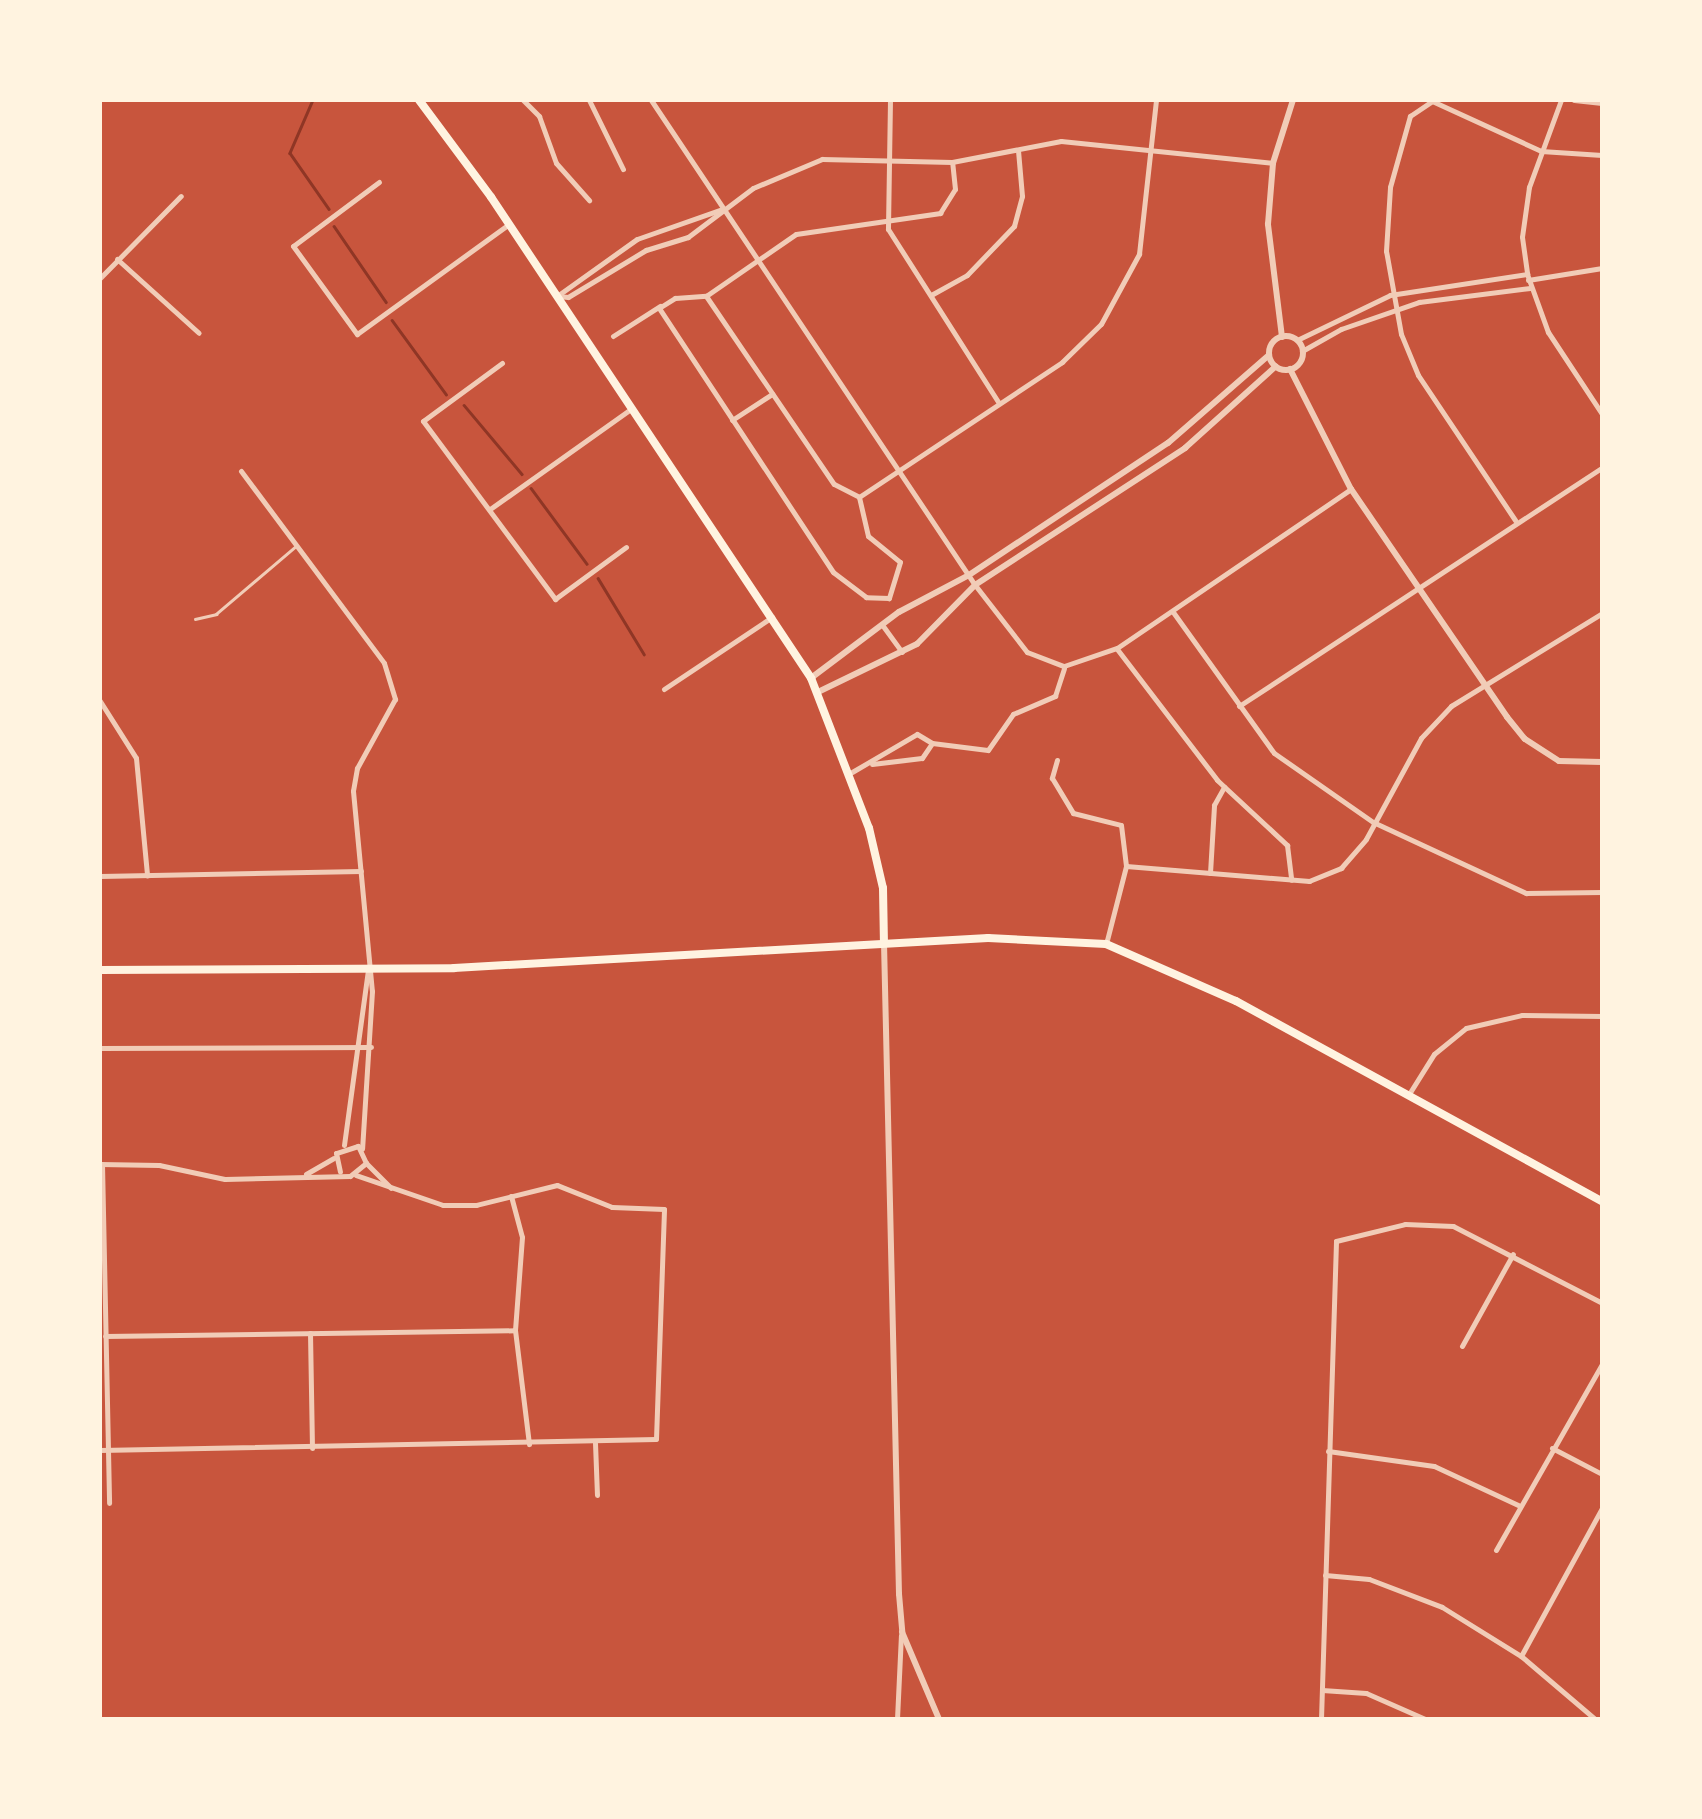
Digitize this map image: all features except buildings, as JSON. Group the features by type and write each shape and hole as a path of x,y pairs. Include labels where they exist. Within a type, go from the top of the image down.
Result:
{"main road":[{"path":"419,100 509,224 811,678 852,772 883,888 884,943"},
{"path":"100,970 606,962 988,938 1106,944 1236,1001 1602,1202"}],"street":[{"path":"523,100 539,116 556,163 589,200"},
{"path":"589,100 623,169"},
{"path":"651,100 975,585 1027,652 1064,666 1117,648 1351,489"},
{"path":"890,100 886,220 999,403"},
{"path":"859,498 1085,342 1129,283 1153,148 1156,100"},
{"path":"811,678 898,612 969,576 1131,468 1270,355 1282,337 1268,243 1273,162 1293,100"},
{"path":"1516,520 1418,375 1390,295 1390,188 1418,103 1432,100 1542,151 1602,155"},
{"path":"1561,100 1524,212 1527,277 1548,332 1602,414"},
{"path":"1574,100 1602,103"},
{"path":"557,296 568,297 646,250 688,237 753,188 822,159 952,162 1061,141 1273,162"},
{"path":"931,295 967,275 1014,226 1022,196 1018,150"},
{"path":"613,336 660,306 706,296 796,234 927,218 950,206 952,162"},
{"path":"379,182 293,246 357,334 509,224"},
{"path":"100,278 181,196"},
{"path":"557,296 637,239 722,209"},
{"path":"118,259 199,333"},
{"path":"1282,337 1297,340 1390,295 1602,268"},
{"path":"1290,369 1302,350 1394,310 1448,296 1530,288"},
{"path":"706,296 834,484 859,498"},
{"path":"660,306 833,572 866,597 889,598"},
{"path":"1297,340 1302,350"},
{"path":"1270,355 1276,366 1290,369"},
{"path":"502,363 422,422 556,599 626,547"},
{"path":"818,692 902,653 975,585 1138,480 1276,366"},
{"path":"1290,369 1351,489 1485,684 1536,746 1558,761 1602,762"},
{"path":"732,420 772,394"},
{"path":"490,509 632,408"},
{"path":"1201,414 1210,423"},
{"path":"1131,468 1138,480"},
{"path":"1239,706 1516,520 1602,468"},
{"path":"241,471 384,662 394,699 357,768 370,966 370,1047 362,1149 366,1164 391,1188"},
{"path":"859,498 861,526 900,562 889,598 898,612"},
{"path":"1173,612 1274,753 1373,822 1526,893 1602,892"},
{"path":"1126,866 1290,880 1340,868 1373,822 1421,738 1485,684 1602,613"},
{"path":"664,689 772,617"},
{"path":"883,626 902,653"},
{"path":"1117,648 1224,787 1287,845 1290,880"},
{"path":"852,772 872,764 917,734 932,744 988,750 1013,714 1055,696 1064,666"},
{"path":"100,701 136,758 147,874"},
{"path":"872,764 922,758 932,744"},
{"path":"1057,760 1052,778 1073,813 1120,825 1126,866 1106,944"},
{"path":"1210,873 1214,805 1224,787"},
{"path":"100,876 361,871"},
{"path":"884,943 902,1632 897,1719"},
{"path":"306,1174 335,1158 344,1146 370,966"},
{"path":"1409,1094 1434,1054 1466,1028 1522,1015 1602,1016"},
{"path":"100,1048 370,1047"},
{"path":"344,1146 362,1149"},
{"path":"335,1158 340,1172"},
{"path":"104,1450 652,1442 660,1434 664,1209 612,1207 557,1185 443,1205 340,1172 225,1178 159,1165 101,1164 104,1450 109,1503"},
{"path":"356,1175 366,1164"},
{"path":"511,1196 523,1256 515,1330 530,1444"},
{"path":"1321,1719 1336,1241 1430,1222 1454,1226 1602,1303"},
{"path":"1462,1346 1513,1254"},
{"path":"105,1336 515,1330"},
{"path":"310,1333 312,1448"},
{"path":"1496,1550 1602,1364"},
{"path":"595,1443 597,1495"},
{"path":"1552,1448 1602,1474"},
{"path":"1328,1450 1434,1466 1520,1506"},
{"path":"1520,1656 1602,1508"},
{"path":"1325,1575 1408,1590 1520,1656 1595,1719"},
{"path":"902,1632 940,1719"},
{"path":"1322,1690 1366,1694 1425,1719"}],"lane":[{"path":"194,619 216,614 297,544"}],"waterway":[{"path":"313,100 290,153 329,209"},
{"path":"334,226 386,302"},
{"path":"392,320 446,394"},
{"path":"464,405 522,474"},
{"path":"531,488 587,564"},
{"path":"598,578 644,654"}]}
